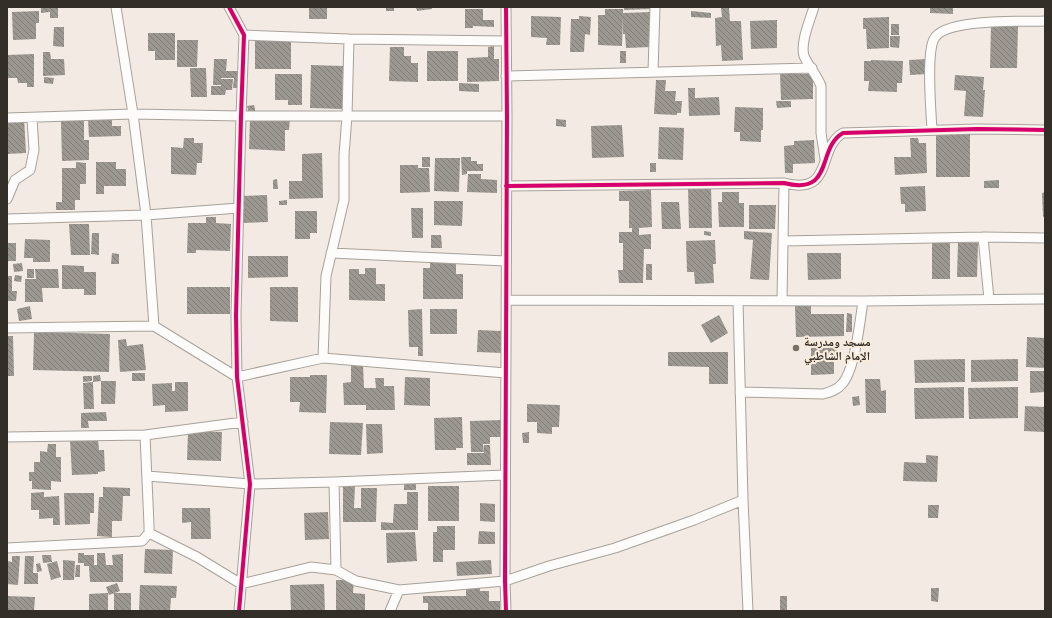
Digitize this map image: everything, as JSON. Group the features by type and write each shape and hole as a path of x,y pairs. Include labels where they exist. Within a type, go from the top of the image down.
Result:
{"street":[{"path":"116,7 133,114 146,215 154,326"},
{"path":"229,7 244,35 236,316 237,377 250,484 239,611"},
{"path":"506,7 506,611"},
{"path":"653,72 654,7"},
{"path":"814,7 804,39 803,51 805,58 821,86 821,133 826,160"},
{"path":"932,130 930,54 934,37 951,27 976,23 1045,21"},
{"path":"244,35 348,39 506,41"},
{"path":"323,358 326,276 344,200 348,39"},
{"path":"506,76 812,68"},
{"path":"7,118 133,114 241,116 507,116"},
{"path":"7,199 15,180 30,170 34,150 32,118"},
{"path":"506,186 784,183 795,186 804,185 818,177 823,170 833,141 843,133 932,130 1045,130"},
{"path":"782,301 784,183"},
{"path":"7,219 146,215 239,208"},
{"path":"783,241 983,237 1045,238"},
{"path":"983,237 989,299"},
{"path":"331,253 506,261"},
{"path":"506,300 863,301 1045,299"},
{"path":"738,301 748,611"},
{"path":"740,392 823,394 836,390 843,384 848,374 854,352 863,301"},
{"path":"7,328 154,326 237,377 323,358 506,373"},
{"path":"7,437 145,436 243,422"},
{"path":"7,548 142,541 149,533 145,436"},
{"path":"147,476 250,484 505,475"},
{"path":"334,482 336,570"},
{"path":"149,533 197,557 241,584 311,567 336,570 356,581 399,590 505,581 549,566 615,548 694,520 744,500"},
{"path":"390,611 399,590"}],"building":[{"path":"58,7 58,18 50,18 50,12 41,13 41,8"},
{"path":"309,7 327,7 327,19 309,19"},
{"path":"386,7 394,7 394,11 386,11"},
{"path":"416,7 432,7 432,9 417,11"},
{"path":"624,7 652,7 652,9 624,10"},
{"path":"930,7 953,7 953,14 930,13"},
{"path":"721,8 729,8 730,21 741,21 743,60 722,61 721,45 716,46 715,18 722,17"},
{"path":"465,9 483,9 483,20 494,20 494,27 473,26 473,28 465,28"},
{"path":"605,9 623,9 623,13 651,12 651,47 626,48 625,34 623,34 623,16 622,46 598,45 598,15 605,15"},
{"path":"39,11 39,23 36,23 36,39 13,40 12,12"},
{"path":"691,11 711,13 711,18 691,17"},
{"path":"531,16 561,17 560,45 546,45 547,38 531,37"},
{"path":"579,16 591,17 590,35 585,34 584,52 570,52 571,19 579,19"},
{"path":"889,17 889,48 867,49 866,29 863,29 863,18"},
{"path":"777,20 777,48 751,49 750,21"},
{"path":"891,24 899,24 899,35 891,35"},
{"path":"991,25 1018,26 1017,68 990,68"},
{"path":"54,27 64,27 64,47 53,46"},
{"path":"148,33 175,33 175,60 155,60 155,51 148,51"},
{"path":"890,36 900,36 899,48 890,47"},
{"path":"291,38 291,69 255,69 255,40"},
{"path":"177,40 198,40 197,67 177,67"},
{"path":"494,46 494,59 499,59 499,81 467,82 467,58 488,57 488,47"},
{"path":"390,47 404,47 404,56 411,56 411,63 418,63 418,82 389,81"},
{"path":"427,51 458,51 458,81 427,81"},
{"path":"620,51 626,51 626,63 620,63"},
{"path":"43,52 50,52 51,59 64,59 65,75 43,76"},
{"path":"34,54 34,87 27,87 27,83 18,83 17,78 7,78 7,55"},
{"path":"214,59 227,59 226,71 239,71 238,88 233,88 234,78 221,78 233,79 232,90 226,90 225,95 211,95 211,86 221,86 213,85"},
{"path":"927,59 928,74 910,75 909,60"},
{"path":"864,61 903,61 902,83 897,83 897,92 868,91 869,81 864,81"},
{"path":"311,65 343,66 342,109 310,108"},
{"path":"190,68 206,68 207,97 191,97"},
{"path":"275,74 302,74 302,105 288,105 288,100 275,100"},
{"path":"780,74 813,74 813,99 781,100"},
{"path":"955,75 984,77 983,90 985,90 983,117 964,116 966,91 954,90"},
{"path":"44,77 54,78 53,84 44,83"},
{"path":"656,80 666,80 665,91 676,91 675,101 682,101 681,113 677,113 677,115 654,114"},
{"path":"459,83 479,84 479,92 459,91"},
{"path":"688,88 695,88 695,98 719,97 720,115 689,116"},
{"path":"776,101 791,101 791,107 777,108"},
{"path":"254,105 256,113 249,114 247,106"},
{"path":"735,107 763,108 763,130 761,130 761,142 740,141 740,132 734,132"},
{"path":"24,118 26,153 7,154 7,119"},
{"path":"112,118 112,126 121,126 121,136 89,137 88,119"},
{"path":"250,118 290,119 289,130 285,130 285,151 249,149"},
{"path":"556,119 566,120 566,127 556,126"},
{"path":"84,120 84,140 89,140 89,160 62,161 61,121"},
{"path":"622,125 624,157 592,158 591,126"},
{"path":"659,127 684,128 683,160 658,159"},
{"path":"936,132 970,132 970,177 936,177"},
{"path":"184,138 194,138 194,143 203,143 202,163 197,163 196,175 171,174 171,147 183,148"},
{"path":"910,138 918,138 919,143 926,143 927,173 895,175 894,157 911,157"},
{"path":"814,140 815,163 793,164 793,173 785,173 784,146 794,145 794,141"},
{"path":"322,153 323,198 289,199 289,181 302,181 302,154"},
{"path":"422,157 430,157 430,167 422,167"},
{"path":"461,157 471,157 471,161 477,161 477,164 483,164 483,171 467,171 467,174 462,175"},
{"path":"435,158 460,158 459,192 434,191"},
{"path":"76,162 86,163 86,184 80,184 80,200 75,200 75,210 56,210 56,202 62,202 62,168 76,168"},
{"path":"96,162 116,162 116,169 126,169 126,186 104,186 104,194 96,194"},
{"path":"650,163 656,163 656,172 650,172"},
{"path":"400,165 418,165 418,168 429,168 430,192 400,193"},
{"path":"468,174 481,174 481,179 497,180 497,193 467,192"},
{"path":"277,179 278,189 273,189 273,180"},
{"path":"999,180 999,188 984,188 984,181"},
{"path":"688,186 711,186 712,228 689,228"},
{"path":"925,186 926,211 905,212 905,204 901,204 900,187"},
{"path":"651,190 652,227 639,228 639,235 651,234 651,249 644,249 643,283 619,283 618,270 623,270 623,243 619,243 619,232 632,232 632,228 629,228 629,201 619,201 619,191"},
{"path":"722,192 739,192 739,203 744,203 744,227 719,227 718,202 722,202"},
{"path":"1045,192 1045,216 1043,217 1042,193"},
{"path":"267,195 268,222 241,223 240,196"},
{"path":"287,200 287,205 279,205 279,201"},
{"path":"434,201 463,201 462,226 434,225"},
{"path":"661,202 679,202 681,229 662,229"},
{"path":"749,205 776,205 775,229 749,229"},
{"path":"411,208 423,208 423,238 412,238"},
{"path":"295,211 317,211 317,233 310,233 310,239 295,239"},
{"path":"206,217 216,217 216,223 231,224 230,251 196,250 196,253 187,253 188,223 206,223"},
{"path":"69,224 89,224 90,255 71,255"},
{"path":"704,231 711,232 711,236 704,235"},
{"path":"744,231 772,233 769,280 750,279 753,240 744,239"},
{"path":"92,233 99,233 99,255 91,254"},
{"path":"431,235 441,235 442,248 431,248"},
{"path":"25,239 50,240 50,262 33,262 33,258 24,258"},
{"path":"715,240 716,264 713,264 714,283 695,284 694,272 687,272 686,241"},
{"path":"958,242 978,243 977,277 957,277"},
{"path":"7,243 16,243 16,261 7,261"},
{"path":"932,243 950,243 950,279 932,279"},
{"path":"112,253 119,254 119,264 111,264"},
{"path":"807,253 841,253 841,279 808,280"},
{"path":"248,256 288,256 288,277 248,278"},
{"path":"430,262 456,262 456,274 463,274 463,299 423,299 423,268 430,268"},
{"path":"22,263 23,271 14,272 13,264"},
{"path":"646,264 652,264 652,280 646,280"},
{"path":"62,265 84,266 84,272 96,272 96,295 84,295 84,289 62,289"},
{"path":"365,268 376,268 376,284 385,284 385,301 349,300 349,269 359,269 359,274 365,274"},
{"path":"27,269 34,269 34,278 27,278"},
{"path":"35,269 58,269 59,288 42,288 43,302 25,302 25,279 36,279"},
{"path":"15,275 22,276 21,282 14,281"},
{"path":"7,276 12,276 12,291 17,291 16,301 7,301"},
{"path":"187,287 230,287 230,314 187,314"},
{"path":"270,287 298,287 298,322 270,321"},
{"path":"30,306 32,319 19,321 17,309"},
{"path":"795,306 811,306 811,314 844,314 844,336 796,337"},
{"path":"422,309 423,356 418,356 418,347 409,347 408,310"},
{"path":"430,309 457,309 457,334 430,334"},
{"path":"847,313 852,314 852,332 846,332"},
{"path":"719,315 728,333 711,343 701,325"},
{"path":"478,330 502,331 502,353 477,352"},
{"path":"34,332 110,334 109,372 33,370"},
{"path":"7,336 13,336 14,376 7,376"},
{"path":"1027,337 1045,338 1045,368 1026,367"},
{"path":"126,339 127,346 143,344 146,370 120,372 118,340"},
{"path":"837,343 837,357 834,357 834,374 811,375 811,344"},
{"path":"668,352 728,352 728,384 709,384 709,367 668,366"},
{"path":"965,359 965,382 915,383 914,360"},
{"path":"1018,359 1018,381 971,382 971,360"},
{"path":"351,365 363,365 364,388 376,388 375,378 384,378 384,386 394,386 395,410 366,410 366,405 344,405 343,383 351,382"},
{"path":"1030,371 1045,371 1045,392 1030,393"},
{"path":"132,373 145,373 145,381 132,381"},
{"path":"100,375 101,381 93,382 93,376"},
{"path":"310,375 327,375 326,413 299,412 300,402 290,402 290,377 310,377"},
{"path":"83,376 92,376 92,381 83,382"},
{"path":"405,377 430,378 430,406 404,405"},
{"path":"865,379 880,379 881,391 886,390 886,413 866,413"},
{"path":"101,381 116,381 115,404 101,404"},
{"path":"93,382 94,409 84,409 83,383"},
{"path":"175,382 188,382 188,411 165,412 165,405 153,406 152,384 172,383 172,391 175,391"},
{"path":"964,387 964,418 915,419 914,388"},
{"path":"1018,387 1018,418 969,419 968,388"},
{"path":"859,396 860,405 853,406 852,397"},
{"path":"527,404 560,405 559,427 552,427 552,434 537,433 537,422 527,422"},
{"path":"1025,406 1045,407 1045,432 1024,431"},
{"path":"106,412 107,421 88,421 89,428 81,428 81,413"},
{"path":"462,417 463,448 456,448 456,450 435,450 434,418"},
{"path":"502,420 503,437 490,437 490,444 483,444 484,452 471,452 470,421"},
{"path":"330,422 363,423 361,455 329,454"},
{"path":"366,424 382,424 383,453 367,454"},
{"path":"188,431 222,432 221,461 187,460"},
{"path":"529,432 529,443 523,443 522,433"},
{"path":"98,439 99,450 104,450 105,471 98,472 98,474 72,475 70,440"},
{"path":"48,444 56,444 56,457 61,457 61,482 51,481 51,490 32,489 32,481 29,481 29,472 34,472 34,462 40,462 40,451 47,452"},
{"path":"484,445 490,445 491,465 467,465 467,453 484,453"},
{"path":"926,455 938,456 937,482 903,481 904,462 926,463"},
{"path":"404,484 416,484 416,490 404,490"},
{"path":"343,485 355,485 354,508 361,508 361,488 377,488 376,522 343,522"},
{"path":"428,486 459,486 459,521 428,521"},
{"path":"103,487 130,488 130,496 123,496 122,521 112,521 112,537 97,536 99,497 103,497"},
{"path":"44,492 44,497 59,496 60,525 53,525 53,518 39,519 39,510 31,510 31,493"},
{"path":"407,492 418,492 418,530 381,530 381,522 393,523 394,504 407,504"},
{"path":"64,493 94,493 94,513 90,513 90,524 65,525"},
{"path":"480,503 495,504 495,522 480,521"},
{"path":"928,505 939,505 938,518 928,518"},
{"path":"182,508 210,508 211,539 191,539 191,522 182,523"},
{"path":"328,512 329,539 305,540 304,513"},
{"path":"437,526 455,526 455,550 443,550 443,562 433,562 433,532 437,532"},
{"path":"479,531 495,532 495,544 478,544"},
{"path":"415,532 417,561 387,563 386,533"},
{"path":"145,549 173,550 172,574 144,573"},
{"path":"78,553 84,553 84,555 94,555 94,565 97,565 97,553 105,553 106,565 113,565 112,555 123,554 123,582 90,582 89,566 84,566 84,563 78,563"},
{"path":"42,555 51,555 52,562 43,563"},
{"path":"12,556 20,556 18,585 7,584 7,561 12,562"},
{"path":"25,556 34,556 33,573 38,573 38,584 24,584"},
{"path":"63,560 75,561 74,580 63,580"},
{"path":"491,560 492,574 457,576 456,562"},
{"path":"57,561 61,577 51,580 47,564"},
{"path":"40,563 42,571 37,572 36,564"},
{"path":"76,565 80,565 80,577 75,577"},
{"path":"336,580 354,580 353,593 365,594 365,611 336,611"},
{"path":"117,583 120,591 109,595 106,587"},
{"path":"324,584 325,611 291,611 290,585"},
{"path":"466,584 480,584 480,591 489,591 489,601 500,601 500,611 428,611 428,603 423,603 423,596 466,596"},
{"path":"140,585 177,586 176,598 171,598 170,611 139,611"},
{"path":"931,588 939,588 938,602 931,601"},
{"path":"108,593 108,611 89,611 89,594"},
{"path":"114,593 131,593 131,611 114,611"},
{"path":"7,596 35,597 34,611 7,611"},
{"path":"780,596 787,596 787,610 780,610"}],"cycle path":[{"path":"229,7 244,35 236,315 237,377 250,484 239,611"},
{"path":"506,7 506,611"},
{"path":"506,186 784,183 800,185 811,183 818,177 835,140 843,133 977,129 1045,130"}],"place":[{"name":"مسجد ومدرسة الإمام الشاطبي","path":"796,348"}]}
